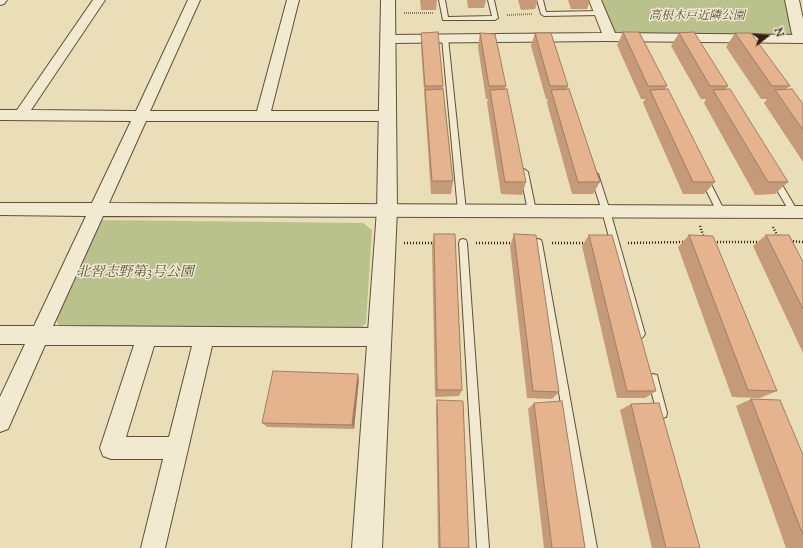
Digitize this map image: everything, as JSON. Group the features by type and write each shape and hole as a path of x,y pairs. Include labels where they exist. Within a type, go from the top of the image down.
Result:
{"street":[{"path":"21,115 99,0"},
{"path":"0,421 194,0"},
{"path":"264,115 293,0"},
{"path":"595,0 610,37"},
{"path":"792,0 799,34 803,38"},
{"path":"367,548 378,337 387,210 388,39 393,7"},
{"path":"388,39 445,38 496,41 550,41 610,37 636,40 691,40 746,44 803,38"},
{"path":"0,115 388,116"},
{"path":"0,210 799,212"},
{"path":"0,335 147,337 378,337"},
{"path":"147,337 111,448 177,448"},
{"path":"153,548 204,337"}],"lane":[{"path":"442,0 445,19 495,18 491,0"},
{"path":"540,0 544,14 600,13"},
{"path":"445,38 462,210"},
{"path":"523,166 532,211"},
{"path":"591,166 606,211 642,342"},
{"path":"700,170 721,212"},
{"path":"769,170 799,212"},
{"path":"463,243 483,548"},
{"path":"538,243 591,548"},
{"path":"651,372 665,426"}],"path":[{"path":"393,7 444,13"},
{"path":"494,15 544,14"}],"green space":[{"name":"高根木戸近隣公園","path":"601,0 787,0 793,32 791,34 615,34"},
{"name":"北習志野第3号公園","path":"100,220 363,223 372,230 366,323 360,329 60,327 56,320"}],"building":[{"path":"438,32 443,86 425,86 421,33"},
{"path":"623,32 639,32 667,86 648,86"},
{"path":"694,32 728,86 710,86 679,33"},
{"path":"480,33 495,34 506,86 489,86"},
{"path":"535,33 551,33 568,86 550,86"},
{"path":"735,33 751,33 790,86 772,86"},
{"path":"443,89 453,181 432,181 425,90"},
{"path":"507,89 526,182 505,182 490,90"},
{"path":"569,89 600,182 578,182 551,90"},
{"path":"668,89 715,182 693,182 650,90"},
{"path":"730,89 788,182 768,182 713,90"},
{"path":"792,89 803,104 803,130 775,90"},
{"path":"434,234 455,234 462,390 437,390"},
{"path":"514,234 536,235 559,392 533,391"},
{"path":"589,235 612,235 656,391 627,391"},
{"path":"689,235 713,236 777,391 748,390"},
{"path":"766,235 789,235 803,262 803,309"},
{"path":"273,371 358,374 352,425 262,423"},
{"path":"751,399 780,400 803,455 803,535"},
{"path":"437,400 463,401 469,548 440,548"},
{"path":"562,401 585,548 552,548 534,403"},
{"path":"659,403 700,548 666,548 631,404"}]}
